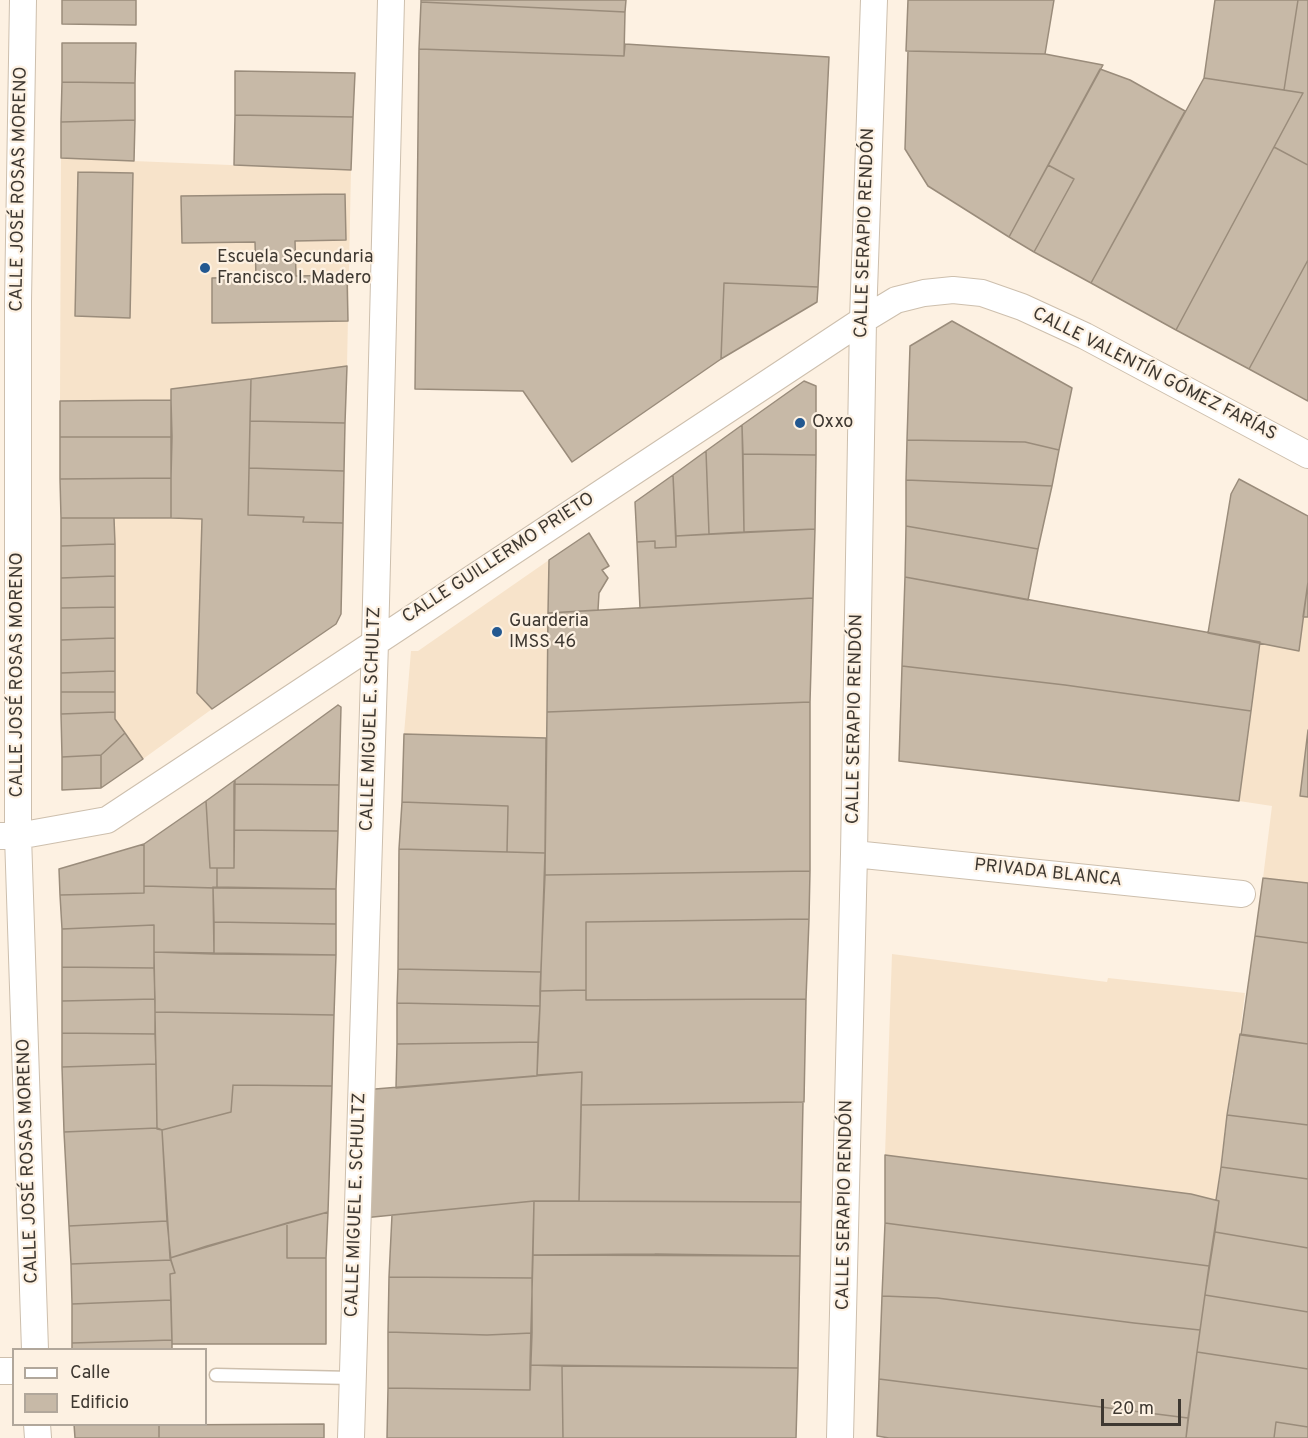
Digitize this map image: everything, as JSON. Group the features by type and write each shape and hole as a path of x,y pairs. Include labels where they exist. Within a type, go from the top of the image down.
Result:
{"street":[{"name":"CALLE JOSÉ ROSAS MORENO","path":"23,0 9,301 9,836 35,1348"},
{"name":"CALLE MIGUEL E. SCHULTZ","path":"351,1438 375,642 391,0"},
{"name":"CALLE SERAPIO RENDÓN","path":"840,1438 854,854 863,320 874,0"},
{"name":"CALLE VALENTÍN GÓMEZ FARÍAS","path":"863,320 896,300 924,293 953,290 982,293 1022,307 1085,336 1308,455"},
{"name":"CALLE GUILLERMO PRIETO","path":"9,836 107,820 863,320"},
{"name":"PRIVADA BLANCA","path":"854,854 1242,894"}],"lane":[{"path":"216,1375 352,1378"}],"shaded area":[{"name":"Escuela Secundaria Francisco I. Madero","path":"61,158 351,170 347,366 172,389 171,400 60,401"},
{"path":"114,518 202,519 197,693 212,709 143,759 115,719"},
{"name":"Guarderia IMSS 46","path":"549,560 546,738 404,734 411,651 418,651"},
{"path":"1303,617 1308,617 1308,883 1263,878 1272,806 1239,801 1260,642"},
{"path":"892,954 1107,982 1108,978 1245,993 1216,1200 1191,1194 885,1155"}],"building":[{"path":"62,0 136,0 136,25 62,24"},
{"path":"421,0 626,0 625,12 421,2"},
{"path":"908,0 1054,0 1045,54 906,51"},
{"path":"1215,0 1298,0 1284,90 1204,78"},
{"path":"1298,0 1308,0 1308,165 1274,147 1303,93 1284,90"},
{"path":"421,2 625,12 624,56 419,49"},
{"path":"62,43 136,43 135,83 62,82"},
{"path":"625,44 829,57 818,287 724,283 721,359 572,462 523,391 415,389 419,49 624,56"},
{"path":"908,51 1045,54 1103,65 1009,237 928,186 905,149"},
{"path":"1100,69 1130,80 1185,111 1091,283 1034,252 1074,179 1048,165"},
{"path":"235,71 355,73 353,117 235,115"},
{"path":"1204,78 1303,93 1176,330 1091,283"},
{"path":"62,82 135,83 135,120 61,122"},
{"path":"235,115 353,117 351,170 234,165"},
{"path":"135,120 134,161 61,158 61,122"},
{"path":"1274,147 1308,165 1308,260 1249,369 1176,330"},
{"path":"1048,165 1074,179 1034,252 1009,237"},
{"path":"78,172 133,173 130,318 75,316"},
{"path":"345,194 346,240 295,241 296,276 347,275 348,321 212,323 212,278 256,277 255,242 182,243 181,196"},
{"path":"1308,260 1308,401 1249,369"},
{"path":"724,283 818,287 817,302 721,359"},
{"path":"952,321 1072,388 1059,450 1025,442 907,440 910,346"},
{"path":"347,366 345,423 250,421 251,379"},
{"path":"251,379 248,515 304,517 303,522 343,523 341,614 336,624 212,709 197,693 202,519 171,518 171,389"},
{"path":"804,381 816,386 816,455 743,454 742,425"},
{"path":"171,400 172,437 60,437 60,401"},
{"path":"250,421 345,423 344,471 249,468"},
{"path":"742,425 744,532 709,534 706,451"},
{"path":"60,437 172,437 171,478 60,479"},
{"path":"907,440 1025,442 1059,450 1052,486 906,480"},
{"path":"706,451 709,534 676,536 673,475"},
{"path":"743,454 816,455 815,529 744,532"},
{"path":"249,468 344,471 343,523 303,522 304,517 248,515"},
{"path":"673,475 676,547 655,548 655,541 637,542 635,502"},
{"path":"171,478 171,518 61,518 60,479"},
{"path":"1239,479 1308,516 1308,582 1299,651 1208,633 1231,494"},
{"path":"906,480 1052,486 1038,549 906,526"},
{"path":"61,518 114,518 115,544 61,546"},
{"path":"906,526 1038,549 1028,600 905,577"},
{"path":"815,529 813,598 640,608 637,542 655,541 655,548 676,547 676,536"},
{"path":"589,533 609,566 602,570 608,578 599,593 598,610 548,613 549,560"},
{"path":"115,544 115,576 61,578 61,546"},
{"path":"115,576 115,607 61,608 61,578"},
{"path":"905,577 1260,642 1251,711 1065,685 902,666"},
{"path":"1308,582 1308,617 1303,617"},
{"path":"813,598 810,702 547,712 548,613"},
{"path":"115,607 115,638 61,640 61,608"},
{"path":"115,638 115,671 61,673 61,640"},
{"path":"902,666 1065,685 1251,711 1239,801 899,761"},
{"path":"115,671 115,692 61,692 61,673"},
{"path":"61,692 115,692 115,712 61,714"},
{"path":"810,702 810,871 545,875 547,712"},
{"path":"338,705 341,707 339,785 234,784 235,780"},
{"path":"115,712 115,719 125,733 101,755 62,757 61,714"},
{"path":"1308,730 1308,797 1300,796"},
{"path":"125,733 143,759 101,788 101,755"},
{"path":"404,734 546,738 545,853 507,852 508,806 402,802"},
{"path":"101,755 101,788 62,790 62,757"},
{"path":"235,780 234,868 210,868 206,801"},
{"path":"234,784 339,785 338,831 234,830"},
{"path":"206,801 210,868 217,868 217,888 144,886 144,844"},
{"path":"402,802 508,806 507,852 399,849"},
{"path":"234,830 338,831 336,889 217,888 217,868 234,868"},
{"path":"144,844 144,893 60,895 59,869"},
{"path":"399,849 545,853 541,972 398,969"},
{"path":"810,871 809,919 586,922 586,990 540,991 545,875"},
{"path":"1263,878 1308,883 1308,943 1255,936"},
{"path":"144,886 213,888 214,954 154,952 154,925 62,929 60,895 144,893"},
{"path":"213,887 336,889 336,924 214,922"},
{"path":"809,919 806,999 586,1000 586,922"},
{"path":"214,922 336,924 336,955 214,954"},
{"path":"154,925 154,968 62,967 62,929"},
{"path":"1255,936 1308,943 1308,1044 1241,1035"},
{"path":"154,952 336,955 334,1015 155,1012"},
{"path":"62,967 154,968 155,999 62,1001"},
{"path":"398,969 541,972 540,1006 397,1003"},
{"path":"586,990 586,1000 806,999 804,1102 581,1105 582,1072 537,1075 540,991"},
{"path":"155,999 155,1034 62,1033 62,1001"},
{"path":"397,1003 540,1006 538,1042 397,1044"},
{"path":"155,1012 334,1015 332,1086 233,1085 231,1112 162,1130 157,1129"},
{"path":"62,1033 155,1034 156,1064 62,1067"},
{"path":"1240,1034 1308,1044 1308,1125 1227,1115"},
{"path":"538,1042 537,1076 396,1088 397,1044"},
{"path":"156,1064 157,1128 64,1132 62,1067"},
{"path":"582,1072 579,1201 534,1201 363,1218 363,1090"},
{"path":"233,1085 332,1086 328,1212 170,1258 162,1130 231,1112"},
{"path":"803,1102 801,1202 579,1201 581,1105"},
{"path":"1227,1115 1308,1125 1308,1179 1221,1167"},
{"path":"157,1128 162,1130 167,1221 69,1226 64,1132"},
{"path":"885,1155 1191,1194 1219,1201 1209,1266 885,1223"},
{"path":"1221,1167 1308,1179 1308,1248 1215,1232 1219,1201 1216,1200"},
{"path":"534,1201 801,1202 800,1256 533,1255"},
{"path":"534,1201 532,1278 389,1277 392,1215"},
{"path":"328,1212 326,1258 287,1258 287,1223"},
{"path":"167,1221 171,1260 71,1264 69,1226"},
{"path":"287,1223 287,1258 326,1258 326,1344 172,1344 170,1274 175,1273 170,1258"},
{"path":"885,1223 1209,1266 1200,1330 937,1298 882,1296"},
{"path":"1215,1232 1308,1248 1308,1312 1205,1295"},
{"path":"533,1255 800,1256 798,1368 530,1365"},
{"path":"171,1260 175,1273 170,1274 171,1300 72,1304 71,1264"},
{"path":"389,1277 532,1278 532,1333 487,1335 388,1332"},
{"path":"1205,1295 1308,1312 1308,1369 1197,1352"},
{"path":"882,1296 937,1298 1200,1330 1188,1418 879,1379"},
{"path":"171,1300 172,1340 72,1343 72,1304"},
{"path":"388,1332 487,1335 532,1333 530,1390 388,1388"},
{"path":"172,1340 172,1348 72,1348 72,1343"},
{"path":"1197,1352 1308,1369 1308,1427 1276,1422 1274,1438 1186,1438"},
{"path":"530,1365 562,1366 563,1438 387,1438 388,1388 530,1390"},
{"path":"562,1366 798,1368 796,1438 563,1438"},
{"path":"879,1379 1188,1418 1186,1438 889,1438 877,1436"},
{"path":"1276,1422 1308,1427 1308,1438 1274,1438"},
{"path":"324,1424 324,1438 159,1438 159,1426"},
{"path":"74,1426 159,1426 159,1438 75,1438"}],"place":[{"name":"Escuela Secundaria Francisco I. Madero","path":"205,268"},
{"name":"Oxxo","path":"800,423"},
{"name":"Guarderia IMSS 46","path":"497,632"}]}
